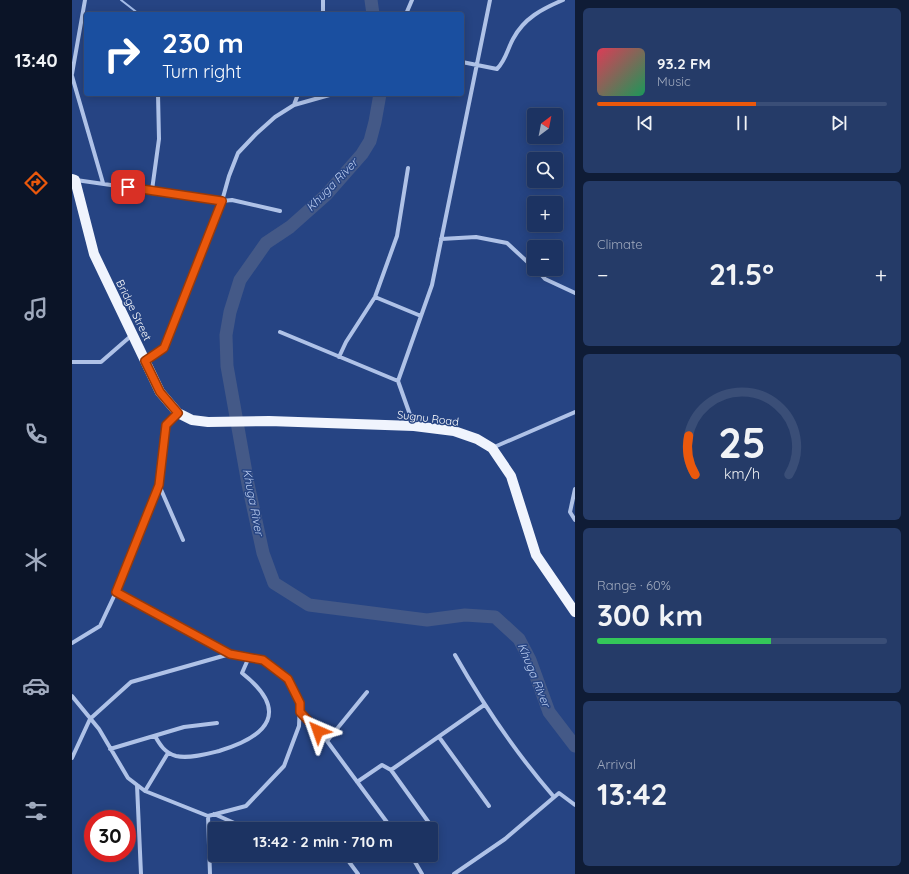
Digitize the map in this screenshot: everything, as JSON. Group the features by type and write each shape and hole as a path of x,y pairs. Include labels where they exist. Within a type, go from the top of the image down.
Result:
{"main road":[{"name":"Bridge Street","path":"74,180 94,254 160,392 178,413 192,420 208,422"},
{"name":"Sugnu Road","path":"208,422 269,421 414,426 454,431 477,439 492,448 511,476 536,555 575,612"}],"street":[{"path":"85,0 74,53 72,75 103,183"},
{"path":"323,0 323,12"},
{"path":"407,12 412,0"},
{"path":"414,426 398,381 432,285 490,0"},
{"path":"464,63 497,69 503,63 513,39 529,18 542,9 563,0"},
{"path":"152,190 159,139 158,96"},
{"path":"294,105 297,96"},
{"path":"145,361 164,348 222,201 229,176 238,153 270,121 294,105 326,96"},
{"path":"339,357 346,342 376,298 397,236 408,168"},
{"path":"74,180 222,201 232,200 280,211"},
{"path":"441,239 476,237 507,242 527,261"},
{"path":"542,276 545,279 575,293"},
{"path":"376,298 421,316"},
{"path":"280,332 398,381"},
{"path":"72,362 101,362 133,335"},
{"path":"492,448 575,412"},
{"path":"72,644 100,626 116,592 159,485 166,425 178,413"},
{"path":"159,485 183,540"},
{"path":"575,489 570,512 575,520"},
{"path":"72,696 90,719 128,778 145,791 208,816 246,806 284,766 299,726 300,712 300,703 288,679 263,660 230,654 116,592"},
{"path":"72,758 90,719 131,682 230,654"},
{"path":"455,654 484,705 524,763 554,798"},
{"path":"155,736 160,745 168,752 184,757 211,753 238,745 250,739 259,732 265,724 270,712 269,704 258,685 242,673 249,657"},
{"path":"327,741 367,692"},
{"path":"391,770 484,705"},
{"path":"300,712 327,741 387,822"},
{"path":"110,749 184,727 217,723"},
{"path":"439,737 488,806"},
{"path":"145,791 168,752"},
{"path":"357,782 382,765 391,770 428,822"},
{"path":"136,785 141,874"},
{"path":"454,874 505,839 559,793 575,805"},
{"path":"214,814 232,822"},
{"path":"208,816 210,874"},
{"path":"349,862 358,874"},
{"path":"415,862 421,872 416,874"}],"waterway":[{"path":"121,0 136,12"},
{"name":"Khuga River","path":"371,0 373,12"},
{"name":"Khuga River","path":"380,96 370,141 362,154 326,195 290,227 266,243 240,280 230,312 226,335 227,366 248,484 263,553 274,583 309,605 427,620 465,615 495,617 519,639 530,660 549,712 575,746"}],"route":[{"path":"128,187 222,201 164,348 145,361 160,392 178,413 171,418 166,425 159,485 116,592 230,654 263,660 288,679 300,703 300,712 318,731"}]}
